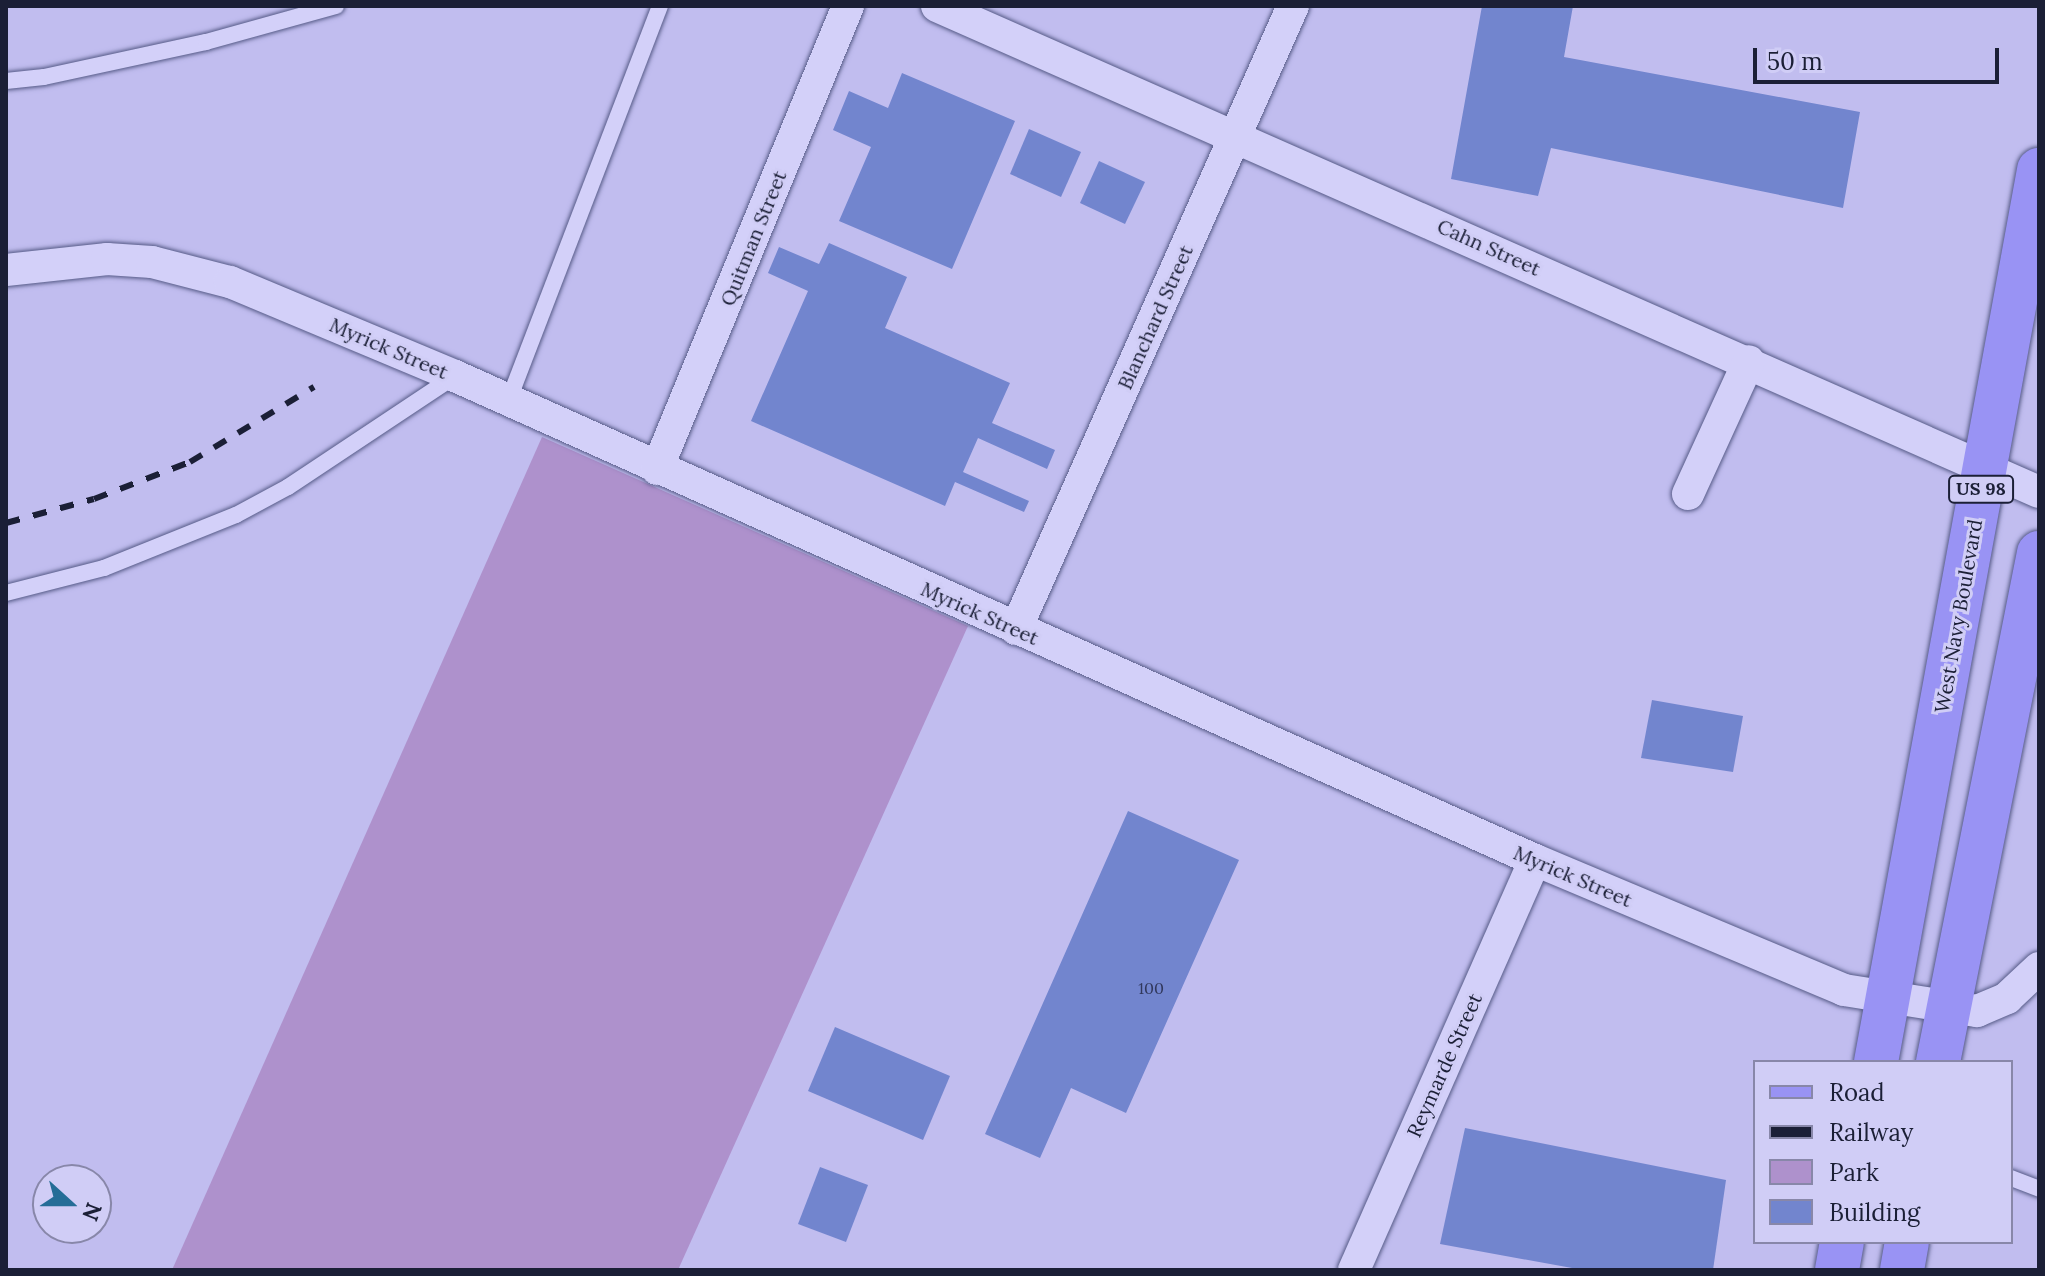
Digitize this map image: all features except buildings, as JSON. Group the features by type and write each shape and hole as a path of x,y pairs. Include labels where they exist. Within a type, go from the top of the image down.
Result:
{"main road":[{"name":"West Navy Boulevard","path":"1876,1060 2039,170"},
{"path":"1938,1060 2039,553"},
{"path":"1837,1270 1842,1244"},
{"path":"1902,1270 1907,1244"}],"street":[{"name":"Quitman Street","path":"657,469 848,6"},
{"name":"Cahn Street","path":"937,6 1749,361 2039,492"},
{"name":"Blanchard Street","path":"1016,629 1293,6"},
{"name":"Myrick Street","path":"6,270 107,259 191,270 455,376 1535,860 1820,982 1948,1010 1992,1008 2039,968"},
{"path":"1688,494 1749,361"},
{"name":"Reymarde Street","path":"1354,1270 1535,860"}],"lane":[{"path":"6,81 192,45 336,6"},
{"path":"508,402 660,6"},
{"path":"6,593 104,568 236,515 288,487 455,376"},
{"path":"2013,1179 2039,1189"}],"green space":[{"path":"542,437 968,626 678,1270 172,1270"}],"railway":[{"path":"6,523 94,499 190,462 314,387"}]}
